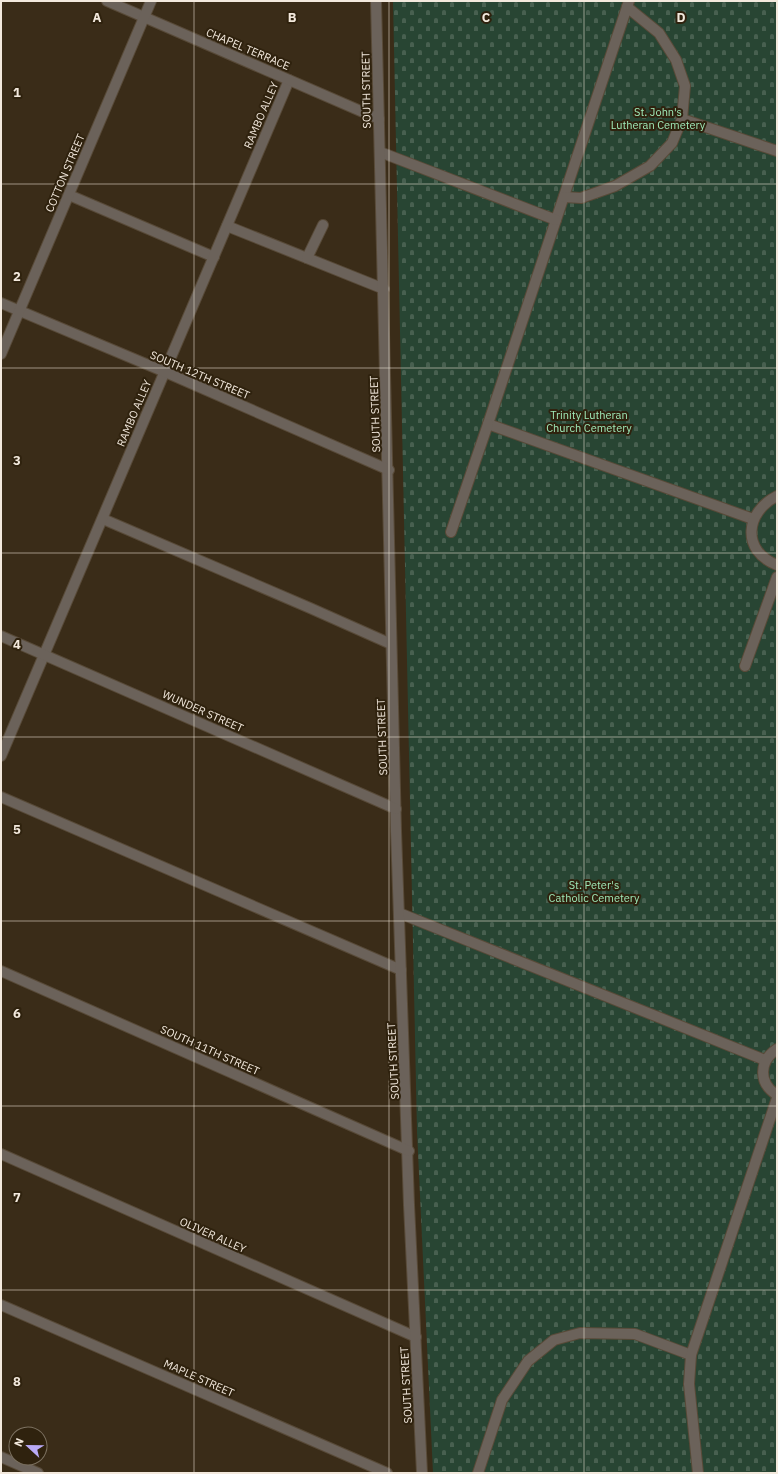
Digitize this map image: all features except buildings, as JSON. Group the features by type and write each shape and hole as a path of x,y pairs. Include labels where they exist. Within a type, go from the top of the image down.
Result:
{"street":[{"name":"CHAPEL TERRACE","path":"107,1 379,119"},
{"name":"COTTON STREET","path":"1,354 151,1"},
{"name":"SOUTH STREET","path":"376,1 389,470 388,522 391,644 399,913 422,1473"},
{"path":"451,532 628,4 659,33 676,60 685,86 682,119 672,143 650,166 615,186 581,198 564,197"},
{"name":"RAMBO ALLEY","path":"1,756 289,80"},
{"path":"682,119 777,151"},
{"path":"380,152 556,220"},
{"path":"69,195 214,257"},
{"path":"307,258 323,225"},
{"path":"227,226 384,288"},
{"name":"SOUTH 12TH STREET","path":"1,303 19,312 165,372 389,470"},
{"path":"488,424 753,519"},
{"path":"777,496 766,501 758,509 753,519 751,532 754,544 760,554 769,562 777,565"},
{"path":"103,519 391,644"},
{"path":"745,666 777,577"},
{"name":"WUNDER STREET","path":"1,636 396,809"},
{"path":"1,797 401,970"},
{"path":"399,913 765,1060"},
{"name":"SOUTH 11TH STREET","path":"1,971 409,1151"},
{"path":"698,1473 689,1384 691,1355 777,1097 766,1084 763,1068 765,1060 777,1049"},
{"name":"OLIVER ALLEY","path":"1,1154 416,1338"},
{"name":"MAPLE STREET","path":"1,1305 387,1473"},
{"path":"478,1473 502,1400 528,1361 554,1340 580,1333 635,1334 691,1355"},
{"path":"1,1457 38,1473"}],"green space":[{"path":"393,1 777,1 777,1473 433,1473 417,1131"}],"park label":[{"name":"St. John's Lutheran Cemetery","path":"658,118"},
{"name":"Trinity Lutheran Church Cemetery","path":"589,421"},
{"name":"St. Peter's Catholic Cemetery","path":"594,891"}]}
